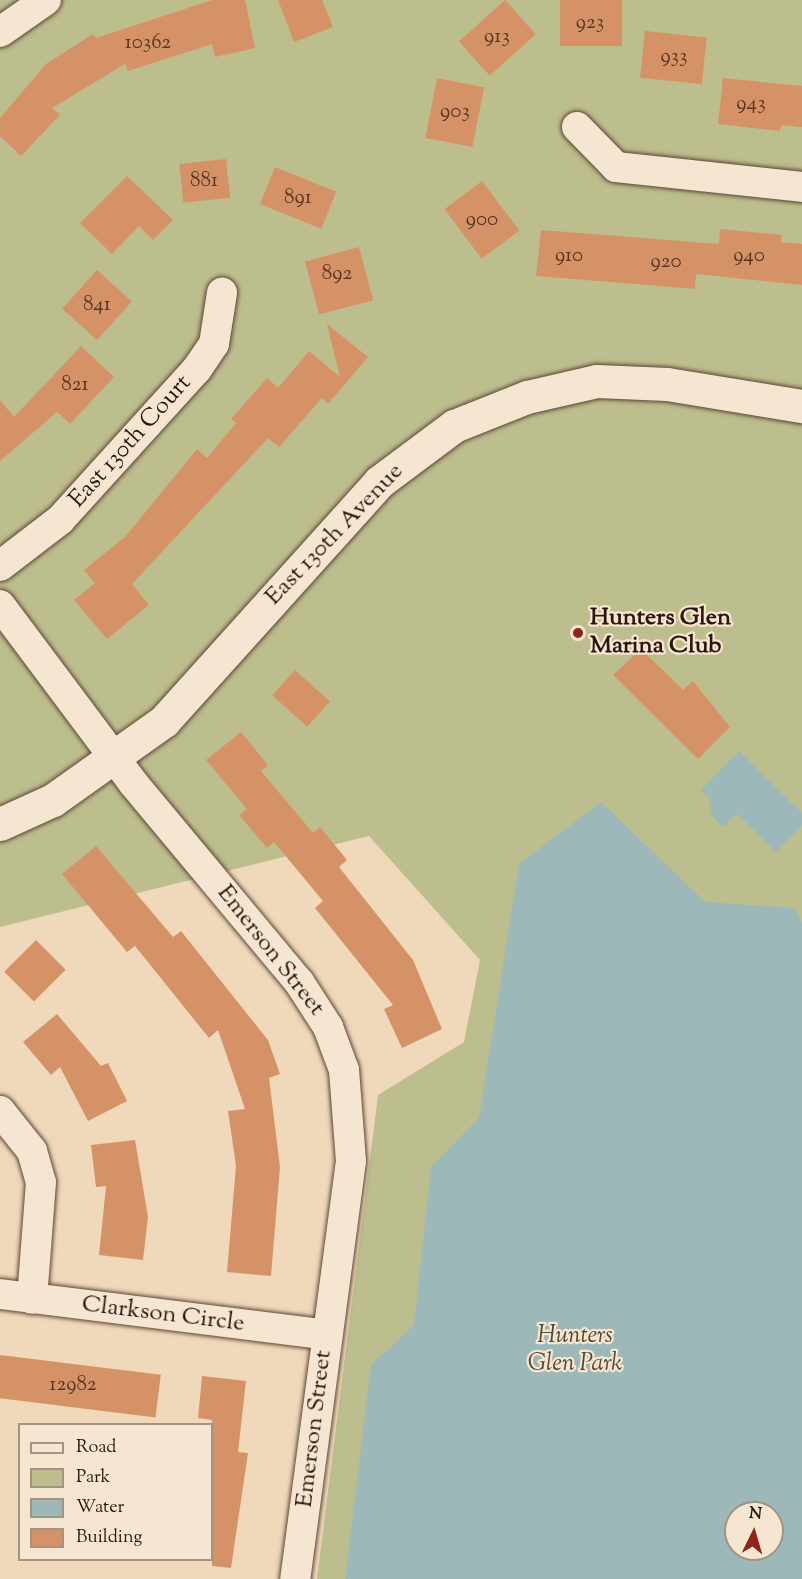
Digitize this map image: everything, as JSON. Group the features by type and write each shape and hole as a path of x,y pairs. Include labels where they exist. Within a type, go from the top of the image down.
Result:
{"street":[{"path":"0,32 46,0"},
{"path":"578,127 616,166 802,186"},
{"name":"East 130th Court","path":"0,566 60,520 197,369 214,344 222,292"},
{"name":"East 130th Avenue","path":"0,824 53,800 115,759 164,721 379,482 454,426 527,396 597,381 667,384 802,406"},
{"name":"Emerson Street","path":"0,604 115,759 299,982 328,1027 344,1070 352,1118 351,1161 295,1579"},
{"path":"0,1112 32,1151 41,1182 32,1299"},
{"name":"Clarkson Circle","path":"0,1294 327,1335"}],"green space":[{"path":"0,0 802,0 802,1579 317,1579 378,1095 464,1042 480,960 369,836 0,927"}],"water":[{"path":"739,751 802,813 802,825 776,852 737,814 723,827 711,815 710,799 701,790"},
{"name":"Hunters Glen Park","path":"601,802 705,902 794,908 802,922 802,1579 345,1579 371,1365 414,1325 431,1167 479,1118 519,864"}],"building":[{"path":"212,0 245,0 255,48 215,57 212,44 128,71 125,64 52,108 60,115 21,156 0,136 0,118 46,64 93,34 96,38"},
{"path":"278,0 322,0 333,27 294,42"},
{"path":"505,0 536,34 490,76 459,41"},
{"path":"560,0 622,0 622,46 560,46"},
{"path":"645,31 707,37 702,84 640,78"},
{"path":"437,78 484,87 472,147 425,138"},
{"path":"723,78 802,86 802,127 781,125 780,131 718,124"},
{"path":"226,159 230,198 183,203 179,164"},
{"path":"275,167 336,192 321,229 260,204"},
{"path":"127,176 173,220 153,240 139,226 112,254 80,223"},
{"path":"482,181 519,231 482,259 444,209"},
{"path":"720,229 782,235 781,242 802,244 802,285 696,274 695,289 536,276 541,230 719,244"},
{"path":"359,247 373,300 319,315 305,261"},
{"path":"97,270 132,301 97,340 62,309"},
{"path":"327,324 368,357 328,404 322,398 279,447 268,438 132,584 149,605 107,639 74,600 95,583 84,570 125,537 197,449 207,458 236,423 231,419 267,378 278,388 309,351 340,377"},
{"path":"81,346 114,377 70,424 57,412 0,461 0,400 14,417"},
{"path":"641,649 683,690 693,681 730,727 698,759 613,675"},
{"path":"295,670 330,701 307,727 272,695"},
{"path":"241,732 268,765 261,771 313,833 320,827 347,860 339,867 413,960 442,1029 402,1048 384,1009 393,1005 315,908 323,901 274,842 267,848 239,815 247,809 206,760"},
{"path":"96,846 173,937 181,931 268,1040 280,1074 269,1078 280,1167 271,1276 227,1272 236,1166 228,1111 245,1109 218,1030 209,1038 135,946 127,952 62,874"},
{"path":"36,940 66,970 34,1002 4,972"},
{"path":"57,1014 101,1066 108,1063 127,1101 88,1121 60,1067 51,1075 23,1042"},
{"path":"135,1140 148,1217 143,1260 99,1255 106,1186 96,1187 91,1145"},
{"path":"0,1355 161,1375 156,1417 0,1398"},
{"path":"202,1376 246,1381 238,1452 248,1453 231,1568 212,1566 213,1423 212,1420 198,1418"}],"place":[{"name":"Hunters Glen Marina Club","path":"578,633"}]}
